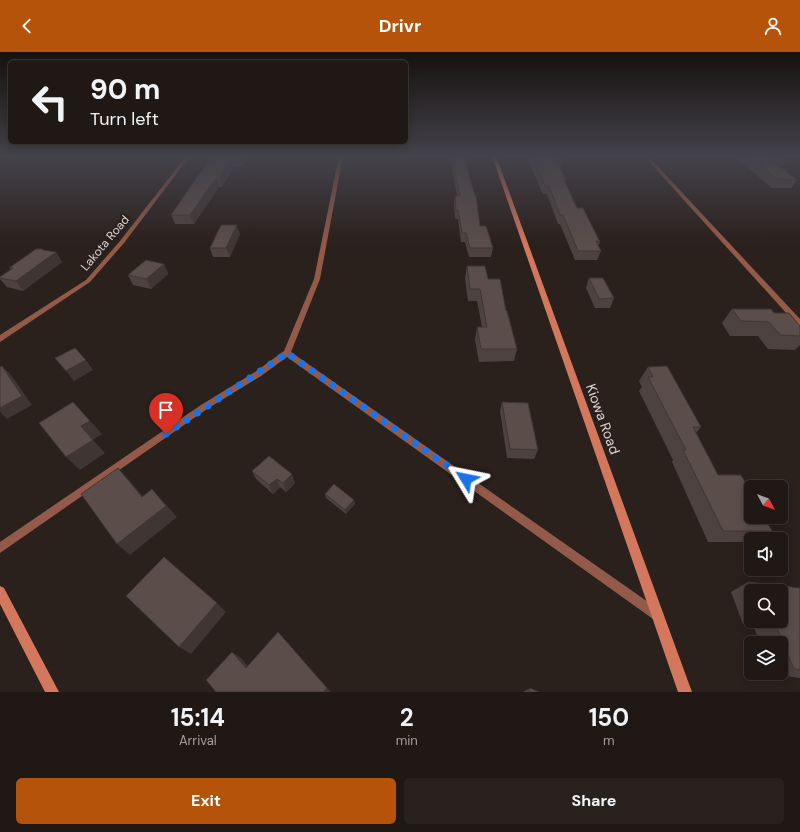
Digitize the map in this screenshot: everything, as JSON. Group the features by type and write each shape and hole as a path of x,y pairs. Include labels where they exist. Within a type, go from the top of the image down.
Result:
{"street":[{"name":"Lakota Road","path":"0,339 88,281 122,242 165,186"},
{"path":"0,548 287,353 317,279 335,186"},
{"name":"Kiowa Road","path":"505,186 685,692"},
{"path":"673,186 800,324"},
{"path":"287,353 657,615"},
{"path":"0,592 52,692"}],"building":[{"path":"191,186 210,186 190,215 171,215"},
{"path":"458,186 472,186 476,196 480,226 486,226 493,248 470,248 466,233 462,233 458,210 456,210 455,196 460,196"},
{"path":"545,186 567,186 577,208 583,208 600,242 596,241 601,251 578,251 563,215 560,215 549,186"},
{"path":"221,225 237,225 226,248 210,248"},
{"path":"36,249 56,252 16,281 0,278 13,268 9,268"},
{"path":"146,260 164,264 146,279 128,275"},
{"path":"467,266 485,266 488,279 500,279 506,311 517,349 481,349 477,327 487,327 480,289 470,289"},
{"path":"589,278 603,278 614,298 599,299"},
{"path":"732,309 771,309 774,313 789,313 800,326 800,336 780,335 769,322 741,321"},
{"path":"75,348 86,360 66,371 55,358"},
{"path":"2,366 22,396 0,408 0,367"},
{"path":"667,366 701,427 693,427 718,475 741,475 744,480 744,524 768,524 772,531 723,531 683,450 686,450 648,377 653,377 648,367"},
{"path":"73,402 90,421 81,426 93,440 66,457 39,423"},
{"path":"502,402 528,403 538,450 510,449"},
{"path":"269,456 292,474 283,483 277,479 269,485 252,471"},
{"path":"118,468 142,497 152,489 166,506 117,544 81,494"},
{"path":"334,484 354,500 345,510 325,494"},
{"path":"164,557 217,603 179,647 126,596"},
{"path":"748,582 765,584 749,584"},
{"path":"788,587 800,588 800,670 794,669 788,655 788,636 780,636 777,628 788,628"},
{"path":"278,632 327,688 324,692 216,692 206,680 232,652 246,668"},
{"path":"530,688 539,692 529,692"}],"route":[{"path":"166,434 227,392 276,362 287,353 466,479"}]}
